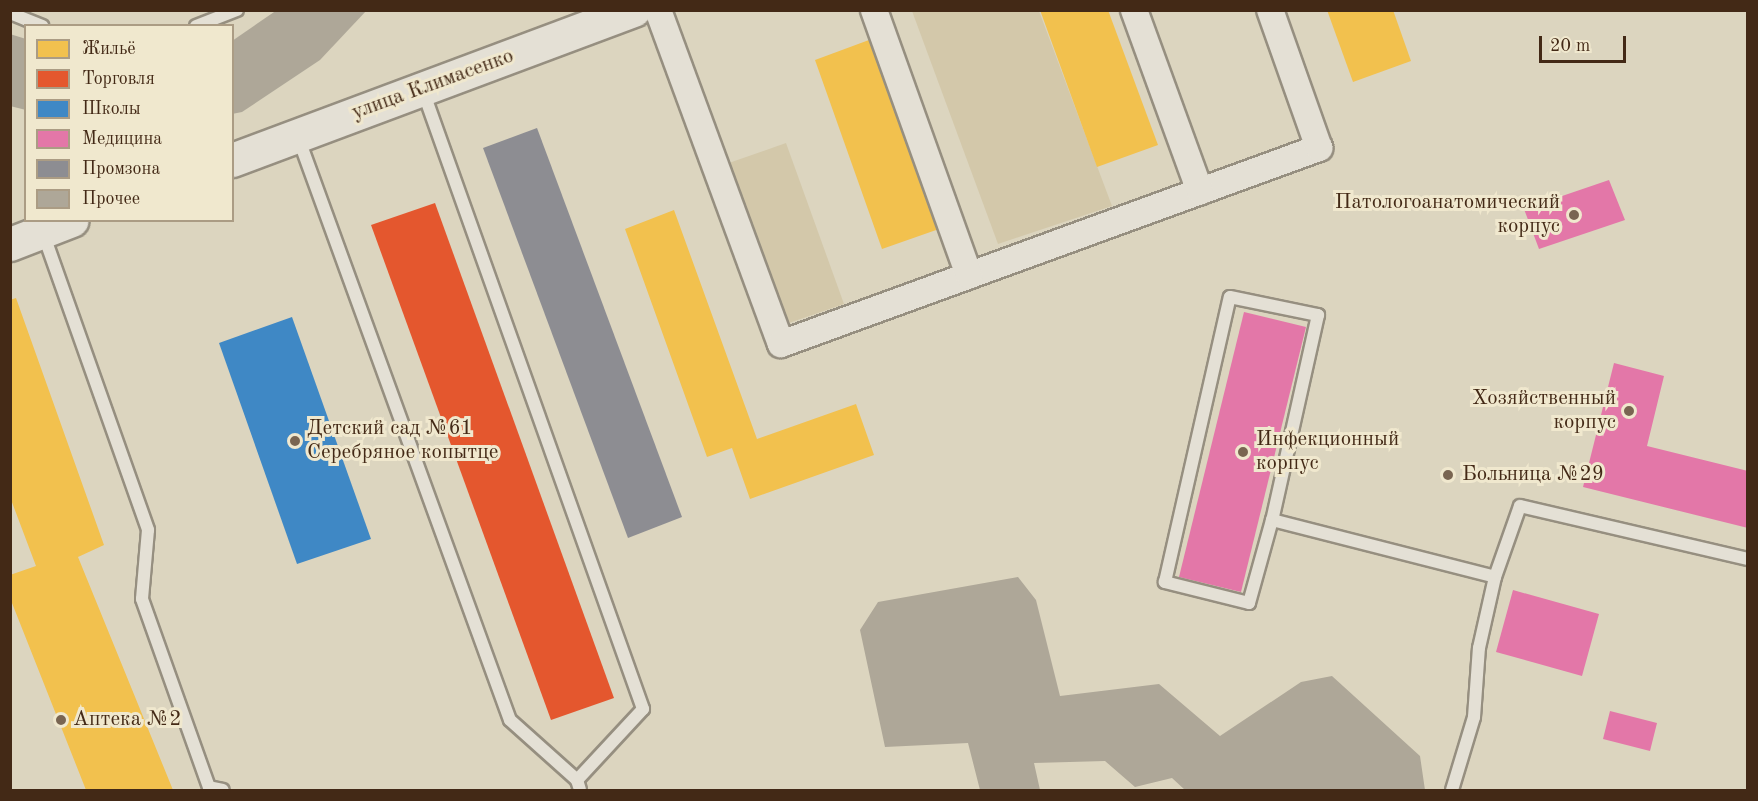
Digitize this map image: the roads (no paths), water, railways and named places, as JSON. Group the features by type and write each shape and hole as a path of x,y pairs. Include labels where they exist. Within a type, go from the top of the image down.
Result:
{"street":[{"name":"улица Климасенко","path":"234,159 422,89 598,17 634,10"},
{"path":"658,10 781,344 1319,148 1270,10"},
{"path":"874,10 969,275"},
{"path":"1134,10 1200,191"},
{"path":"10,244 53,224"}],"lane":[{"path":"201,24 237,10"},
{"path":"10,14 38,24"},
{"path":"298,136 510,720 579,785 643,709 422,89"},
{"path":"53,224 148,530 142,599 209,787 223,790"},
{"path":"1230,297 1318,315 1272,520 1249,603 1165,582 1230,297"},
{"path":"1452,790 1474,717 1479,648 1496,577 1520,506 1748,559"},
{"path":"1272,520 1496,577"}],"place":[{"name":"Патологоанатомический корпус","path":"1574,215"},
{"name":"Хозяйственный корпус","path":"1629,411"},
{"name":"Детский сад №61 Серебряное копытце","path":"295,441"},
{"name":"Инфекционный корпус","path":"1243,452"},
{"name":"Больница №29","path":"1448,475"},
{"name":"Аптека №2","path":"61,720"}]}
